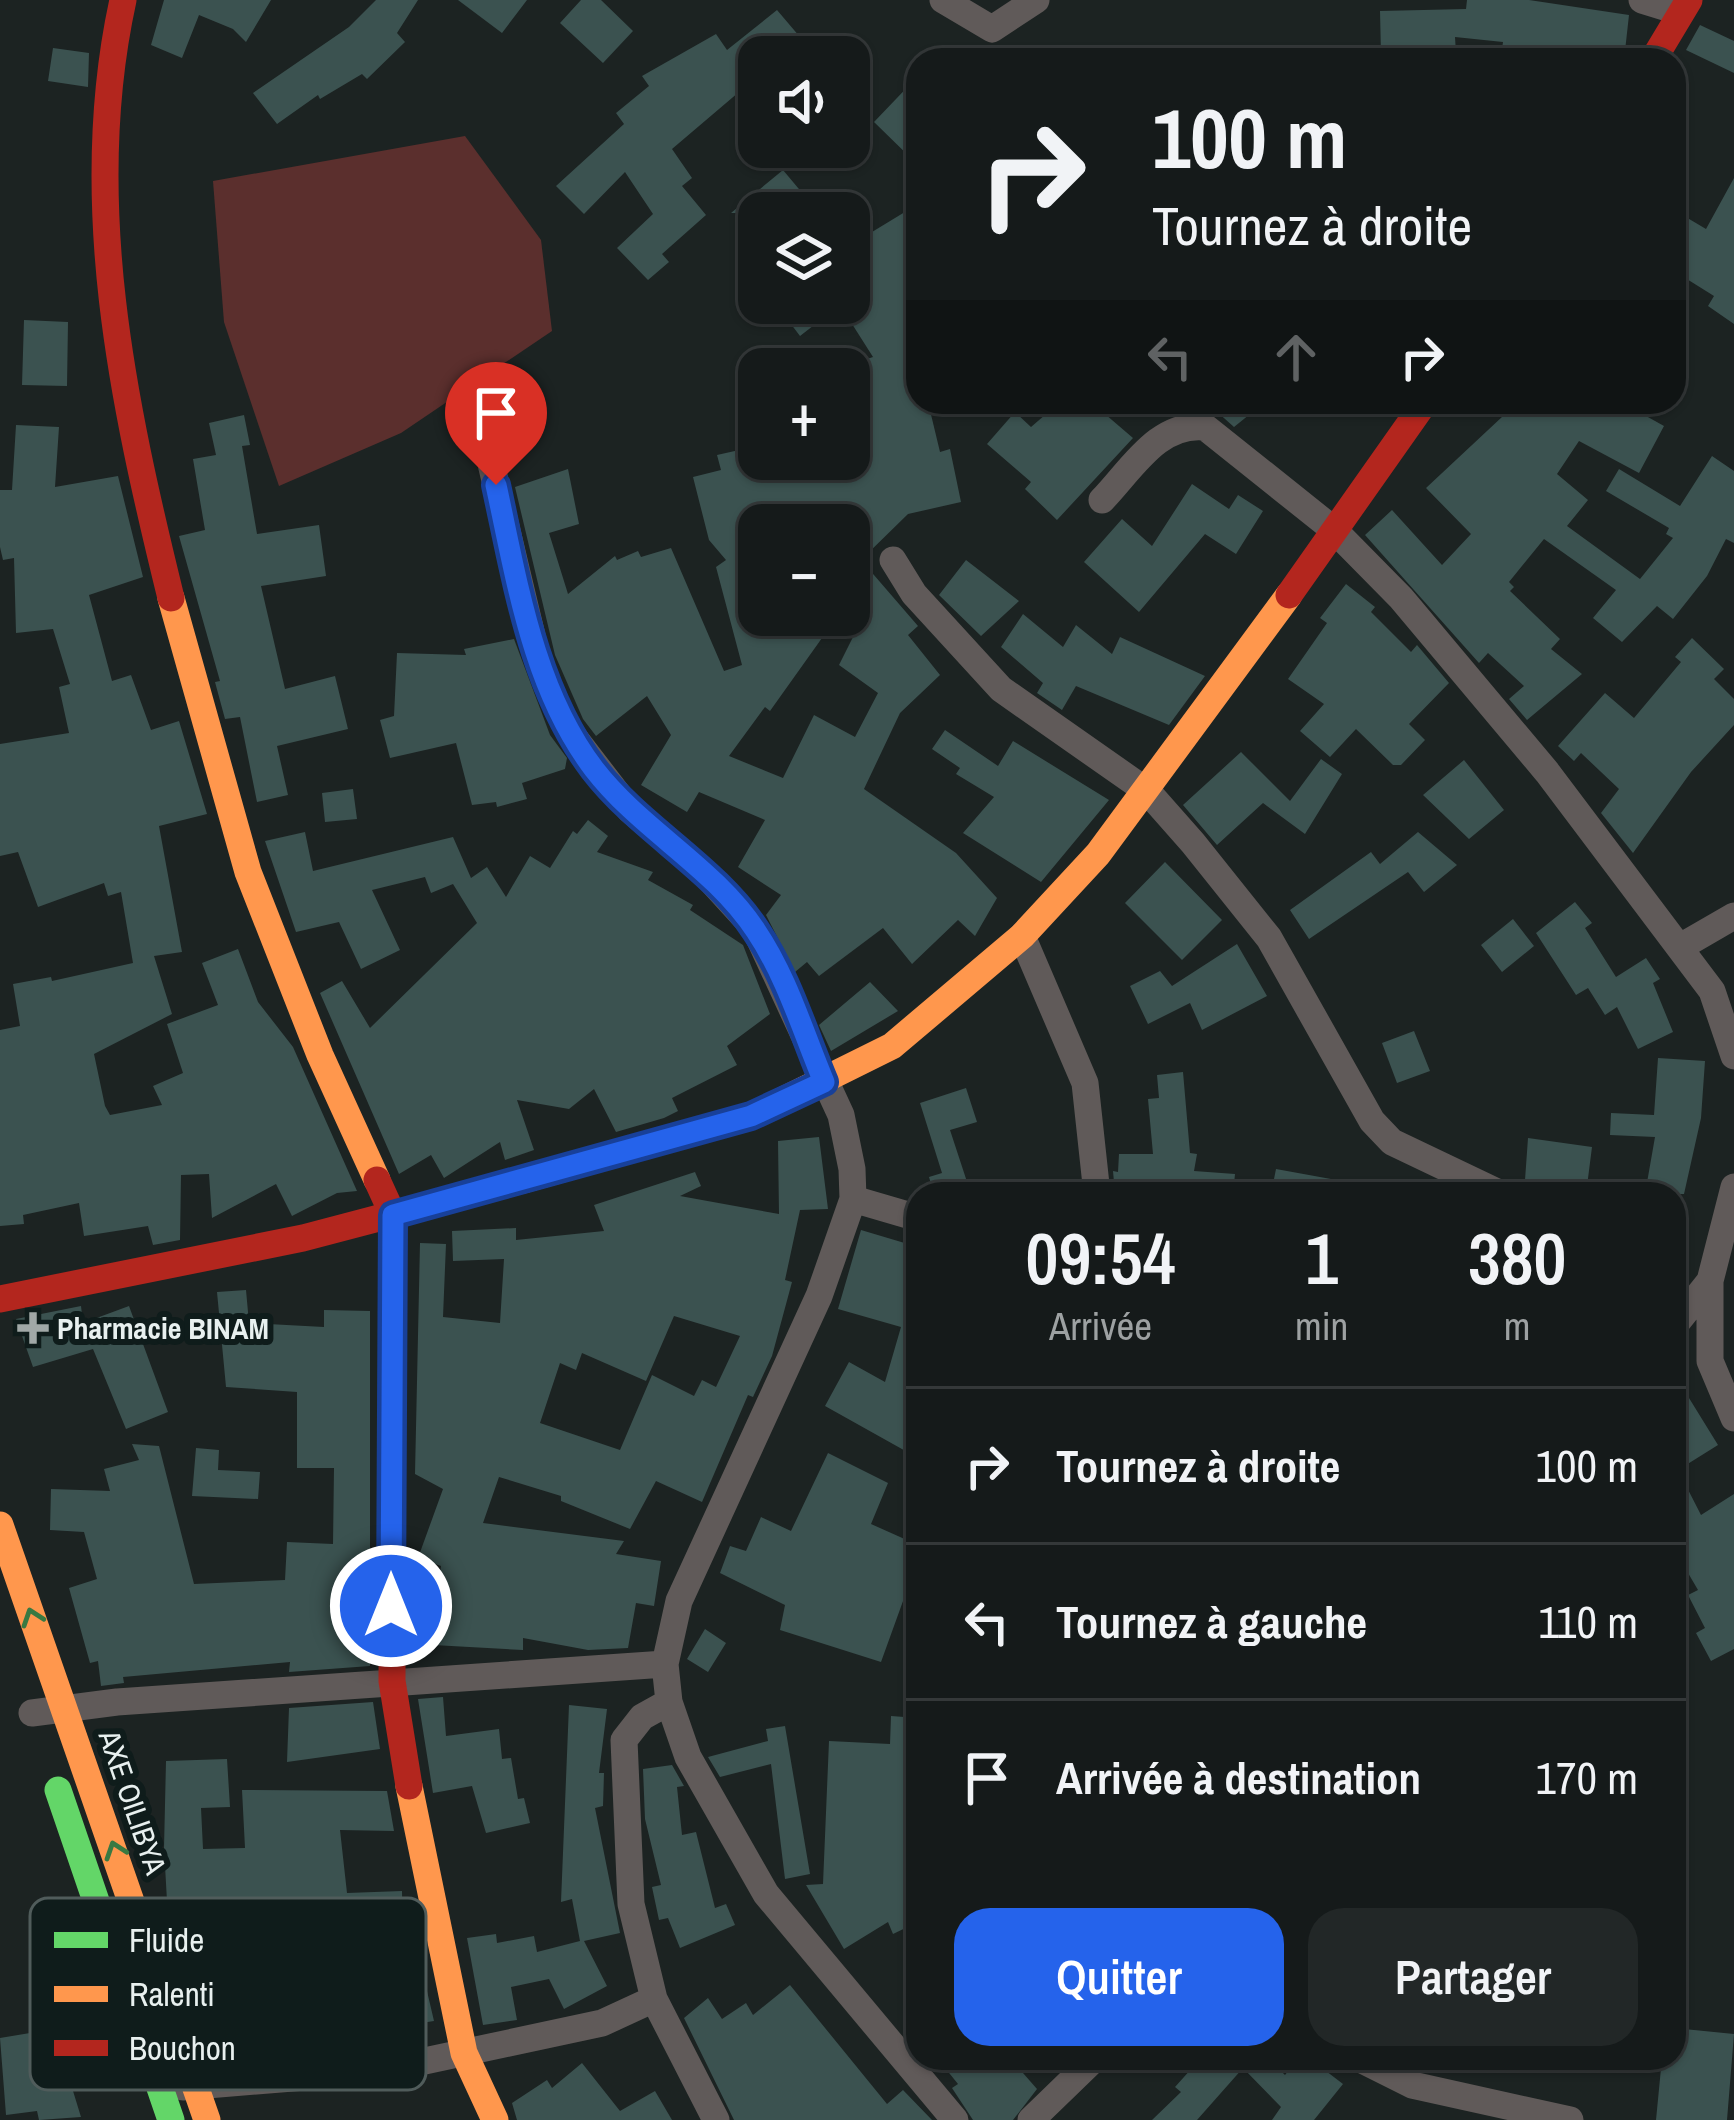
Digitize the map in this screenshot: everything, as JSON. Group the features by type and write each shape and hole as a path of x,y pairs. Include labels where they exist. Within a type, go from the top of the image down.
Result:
{"main road":[{"path":"123,0 112,50 104,201 110,297 135,452 203,725 248,872 320,1054 393,1215 392,1682 426,1886 464,2054 495,2120"},
{"path":"1660,48 1685,6"},
{"path":"0,1299 393,1215 751,1116 892,1046 1022,936 1148,792 1416,414"},
{"name":"AXE OILIBYA","path":"0,1525 131,1898"},
{"path":"0,1610 96,1898"},
{"name":"AXE OILIBYA","path":"197,2090 207,2120"},
{"path":"162,2091 171,2120"}],"street":[{"path":"943,0 992,28 1036,0"},
{"path":"1642,0 1685,6"},
{"path":"1102,500 1166,432 1185,425 1204,427 1334,530 1400,598 1547,772 1682,946 1712,991 1734,1056"},
{"path":"488,451 538,661 567,728 630,810 703,872 755,928 841,1115 853,1199 819,1297 680,1600 664,1664 669,1702 688,1757 766,1894 906,2061"},
{"path":"893,560 914,594 1001,689 1148,792 1269,938 1372,1121 1392,1142 1476,1182"},
{"path":"1682,946 1734,916"},
{"path":"1022,936 1085,1083 1096,1182"},
{"path":"1734,1187 1710,1281 1710,1361 1734,1418"},
{"path":"853,1199 906,1214"},
{"path":"1686,1302 1710,1281"},
{"path":"33,1713 664,1664"},
{"path":"669,1702 643,1717 624,1741 631,1904 654,1999 716,2120"},
{"path":"426,2062 602,2023 654,1999"},
{"path":"913,2070 955,2120"},
{"path":"1031,2120 1083,2070"},
{"path":"1382,2070 1412,2085 1570,2120"},
{"path":"162,2091 168,2090"}],"shaded area":[{"path":"465,136 541,240 552,331 401,433 279,486 224,322 213,181"}],"building":[{"path":"164,0 271,0 246,42 233,29 199,15 182,58 151,45"},
{"path":"376,0 418,0 397,33 405,42 367,79 362,74 320,99 318,95 277,124 253,93 349,27"},
{"path":"458,0 527,0 502,33"},
{"path":"581,0 601,0 633,31 603,63 560,23"},
{"path":"1467,0 1529,0 1629,15 1625,48 1502,48 1503,42 1455,37 1456,48 1381,48 1380,11 1466,9"},
{"path":"777,10 799,36 744,36"},
{"path":"1700,25 1734,41 1734,73 1686,50"},
{"path":"716,34 727,50 738,41 738,93 672,149 692,178 682,186 706,215 662,254 669,262 648,280 617,248 653,214 625,172 584,214 556,186 624,124 616,113 649,86 642,76"},
{"path":"53,48 89,53 88,87 48,81"},
{"path":"906,89 906,153 874,122"},
{"path":"783,170 801,192 756,192"},
{"path":"1734,178 1734,324 1708,306 1714,296 1686,278 1686,217 1706,229"},
{"path":"906,211 906,414 931,414 940,452 950,449 961,502 908,514 870,551 870,504 738,504 738,636 823,636 770,711 765,707 729,756 783,778 814,715 855,737 878,693 839,665 854,636 870,636 870,570 918,626 908,635 940,675 900,713 864,789 956,853 997,898 975,936 958,920 912,964 883,928 819,976 807,962 795,972 766,915 781,895 738,867 765,820 699,792 687,812 641,785 671,735 647,696 596,736 583,719 555,655 515,487 568,469 579,524 549,533 568,594 615,556 617,560 638,551 641,557 671,548 724,671 742,665 716,567 726,560 709,540 693,477 721,470 717,455 738,450 738,480 870,480 873,357 852,324 870,324 870,233"},
{"path":"24,320 68,322 67,386 22,385"},
{"path":"791,324 815,324 800,336"},
{"path":"1013,414 1031,427 1046,414 1105,414 1133,438 1057,520 1025,489 1031,482 987,444"},
{"path":"1219,414 1250,414 1234,427"},
{"path":"1505,414 1642,414 1664,426 1639,473 1579,441 1557,474 1588,500 1567,526 1640,579 1673,538 1666,534 1669,528 1606,491 1619,469 1680,506 1712,456 1734,471 1734,543 1726,539 1707,576 1673,619 1657,606 1622,642 1593,618 1616,590 1544,539 1509,582 1514,587 1510,591 1560,639 1551,649 1582,674 1527,720 1509,699 1524,686 1488,653 1479,663 1365,535 1392,510 1442,565 1471,534 1426,488"},
{"path":"244,415 250,445 242,446 257,534 319,525 326,576 261,586 285,689 335,676 348,729 277,746 288,795 257,802 240,717 225,719 215,682 220,681 179,536 205,530 193,459 216,455 209,423"},
{"path":"16,425 59,427 55,487 118,476 143,577 89,595 112,681 131,675 151,730 179,721 207,814 159,826 182,952 154,956 172,1014 94,1054 105,1106 110,1115 162,1105 153,1086 183,1073 167,1024 218,1005 202,963 238,949 258,1002 293,1047 357,1191 337,1193 292,1216 276,1184 212,1218 209,1174 181,1175 180,1240 153,1245 148,1226 84,1236 79,1203 23,1215 24,1224 0,1226 0,1030 20,1026 13,984 51,977 52,981 133,963 121,892 108,896 104,883 38,907 18,852 0,856 0,744 69,733 59,687 70,684 53,629 16,633 14,558 3,560 0,547 0,490 12,490"},
{"path":"1192,484 1229,509 1238,495 1263,511 1236,554 1205,534 1139,612 1084,562 1122,519 1152,546"},
{"path":"966,560 1019,601 981,636 939,595"},
{"path":"1346,584 1375,607 1371,612 1411,652 1417,645 1449,683 1409,724 1425,740 1401,765 1393,765 1356,729 1330,757 1300,731 1324,704 1288,679 1327,623 1320,618"},
{"path":"1023,614 1063,647 1076,625 1112,654 1120,637 1205,676 1169,725 1076,686 1062,710 1037,693 1043,683 1001,647"},
{"path":"1692,638 1724,669 1714,679 1734,699 1734,725 1691,772 1633,853 1601,813 1619,789 1581,753 1574,761 1558,746 1605,693 1634,718 1681,662 1675,657"},
{"path":"514,639 550,735 567,758 565,769 522,783 527,799 497,807 496,802 472,805 456,743 390,758 380,720 394,716 397,653 466,655 464,649"},
{"path":"945,730 998,766 1013,741 1109,800 1041,882 963,833 994,797 956,774 960,768 932,749"},
{"path":"1241,752 1290,801 1321,759 1342,774 1305,834 1263,803 1217,845 1183,805"},
{"path":"1464,760 1504,810 1469,839 1423,795"},
{"path":"353,789 357,819 325,822 322,793"},
{"path":"588,820 608,836 597,852 653,872 648,880 693,905 690,910 743,945 770,1014 727,1046 737,1065 672,1098 678,1111 664,1118 616,1132 594,1089 569,1109 517,1100 534,1150 505,1160 500,1142 444,1178 431,1155 399,1174 320,993 342,981 370,1028 477,923 453,884 431,893 425,877 372,890 400,950 361,969 339,922 296,932 265,841 305,832 313,871 453,837 471,878 487,867 506,897 530,856 550,868 573,831 577,834"},
{"path":"1418,832 1457,865 1424,892 1408,872 1309,939 1290,910 1371,852 1380,864"},
{"path":"1165,862 1222,920 1182,960 1125,903"},
{"path":"1575,902 1592,923 1585,928 1616,977 1646,958 1660,979 1653,983 1673,1032 1638,1049 1617,1007 1605,1015 1588,988 1576,995 1536,933"},
{"path":"1513,919 1534,946 1502,972 1481,945"},
{"path":"1237,944 1267,996 1202,1030 1190,1003 1148,1024 1130,986 1160,971 1172,986"},
{"path":"870,982 898,1011 831,1051 819,1025"},
{"path":"1414,1031 1430,1071 1397,1083 1382,1043"},
{"path":"1658,1058 1705,1061 1701,1118 1686,1185 1647,1182 1655,1137 1610,1135 1611,1113 1654,1115"},
{"path":"1183,1072 1190,1153 1197,1154 1194,1171 1235,1174 1234,1182 1114,1182 1119,1154 1153,1154 1148,1099 1159,1098 1157,1075"},
{"path":"966,1088 977,1122 950,1130 967,1182 930,1182 929,1177 942,1173 920,1103"},
{"path":"819,1137 828,1209 800,1210 785,1280 792,1282 772,1356 753,1397 748,1395 702,1502 656,1481 630,1529 561,1501 561,1496 499,1477 483,1523 624,1541 616,1554 661,1561 654,1606 636,1603 628,1648 588,1650 523,1638 523,1650 415,1644 415,1612 435,1614 441,1566 418,1558 443,1489 415,1474 420,1243 446,1244 443,1317 500,1323 504,1259 453,1261 452,1231 516,1228 516,1240 604,1231 594,1205 695,1172 701,1186 680,1196 779,1214 778,1141","holes":["674,1316 740,1336 716,1387 702,1380 694,1396 652,1375 620,1450 540,1423 560,1363 576,1370 582,1353 646,1381"]},
{"path":"1528,1138 1592,1147 1588,1182 1525,1182"},
{"path":"1276,1169 1348,1182 1273,1182"},
{"path":"861,1230 906,1243 906,1451 825,1406 849,1362 885,1382 901,1327 838,1309"},
{"path":"246,1290 249,1323 324,1327 324,1310 370,1311 370,1666 289,1672 290,1662 123,1677 124,1683 101,1686 98,1661 90,1663 69,1588 97,1579 84,1532 50,1530 51,1489 110,1491 104,1469 139,1460 132,1444 159,1446 194,1584 285,1580 287,1542 333,1544 334,1468 297,1468 297,1392 226,1387 217,1292"},
{"path":"81,1306 83,1323 129,1306 168,1412 126,1429 93,1349 33,1367 16,1319"},
{"path":"1689,1398 1718,1445 1686,1465"},
{"path":"196,1448 219,1450 218,1470 260,1472 258,1499 192,1496"},
{"path":"828,1453 888,1483 871,1524 906,1540 906,1593 881,1662 780,1630 785,1605 720,1573 730,1546 746,1551 761,1517 791,1531"},
{"path":"1686,1486 1701,1515 1734,1494 1734,1649 1711,1661 1696,1633 1705,1628 1688,1595 1698,1590 1686,1570"},
{"path":"705,1629 726,1643 708,1672 687,1659"},
{"path":"443,1697 446,1736 499,1729 502,1759 511,1758 518,1799 524,1798 530,1823 486,1833 472,1786 433,1793 418,1699"},
{"path":"373,1702 380,1749 287,1762 289,1708"},
{"path":"569,1705 607,1709 599,1773 604,1773 603,1806 595,1808 620,1933 584,1941 607,1986 564,2009 549,1979 511,1987 517,2020 483,2025 467,1938 496,1934 497,1943 534,1936 537,1952 580,1941 572,1899 561,1902"},
{"path":"891,1716 906,1717 906,1928 893,1934 888,1922 844,1949 806,1885 823,1884 829,1741 890,1744"},
{"path":"785,1726 810,1874 785,1879 771,1764 720,1777 708,1757 768,1741 766,1729"},
{"path":"227,1759 230,1807 201,1808 203,1849 245,1848 242,1790 387,1791 394,1831 340,1830 347,1893 402,1891 402,1898 167,1898 166,1761"},
{"path":"672,1765 684,1786 677,1787 682,1835 696,1832 715,1908 726,1904 735,1925 680,1948 668,1918 659,1920 652,1887 661,1885 645,1819 643,1769"},
{"path":"790,1985 887,2104 903,2090 932,2120 734,2120 684,2018 708,1998 722,2019 746,2003 753,2015"},
{"path":"426,1987 434,2021 426,2022"},
{"path":"1686,2029 1734,2034 1727,2120 1656,2120 1661,2070 1686,2070"},
{"path":"30,2033 30,2090 73,2090 81,2117 39,2120 37,2111 6,2115 0,2038"},
{"path":"582,2063 620,2111 655,2091 672,2120 517,2120 512,2103 547,2080 552,2088"},
{"path":"947,2070 1020,2070 1037,2089 1013,2120 973,2120 952,2088 958,2084"},
{"path":"1190,2070 1241,2070 1197,2120 1152,2120 1181,2092 1175,2087"},
{"path":"1245,2070 1280,2070 1285,2075 1289,2070 1325,2070 1343,2084 1314,2120 1272,2120 1281,2107"}],"traffic: fast":[{"path":"58,1790 95,1898"},
{"path":"161,2090 171,2120"}],"traffic: slow":[{"path":"523,1180 751,1116 892,1046 1022,936 1098,854 1289,595"},
{"path":"171,598 248,872 320,1055 377,1180"},
{"path":"0,1525 130,1898"},
{"path":"409,1786 464,2053 495,2120"},
{"path":"197,2090 207,2120"}],"traffic: jam":[{"path":"123,0 110,75 105,150 112,301 137,450 171,598"},
{"path":"1660,48 1689,0"},
{"path":"1289,595 1417,414"},
{"path":"377,1180 393,1215 392,1681 409,1786"},
{"path":"0,1299 303,1238 523,1180"}],"place":[{"name":"Pharmacie BINAM","path":"33,1328"}],"route":[{"path":"391,1606 393,1215 751,1116 824,1082 779,972 755,928 703,872 630,810 593,768 567,728 538,661 496,485"}]}
